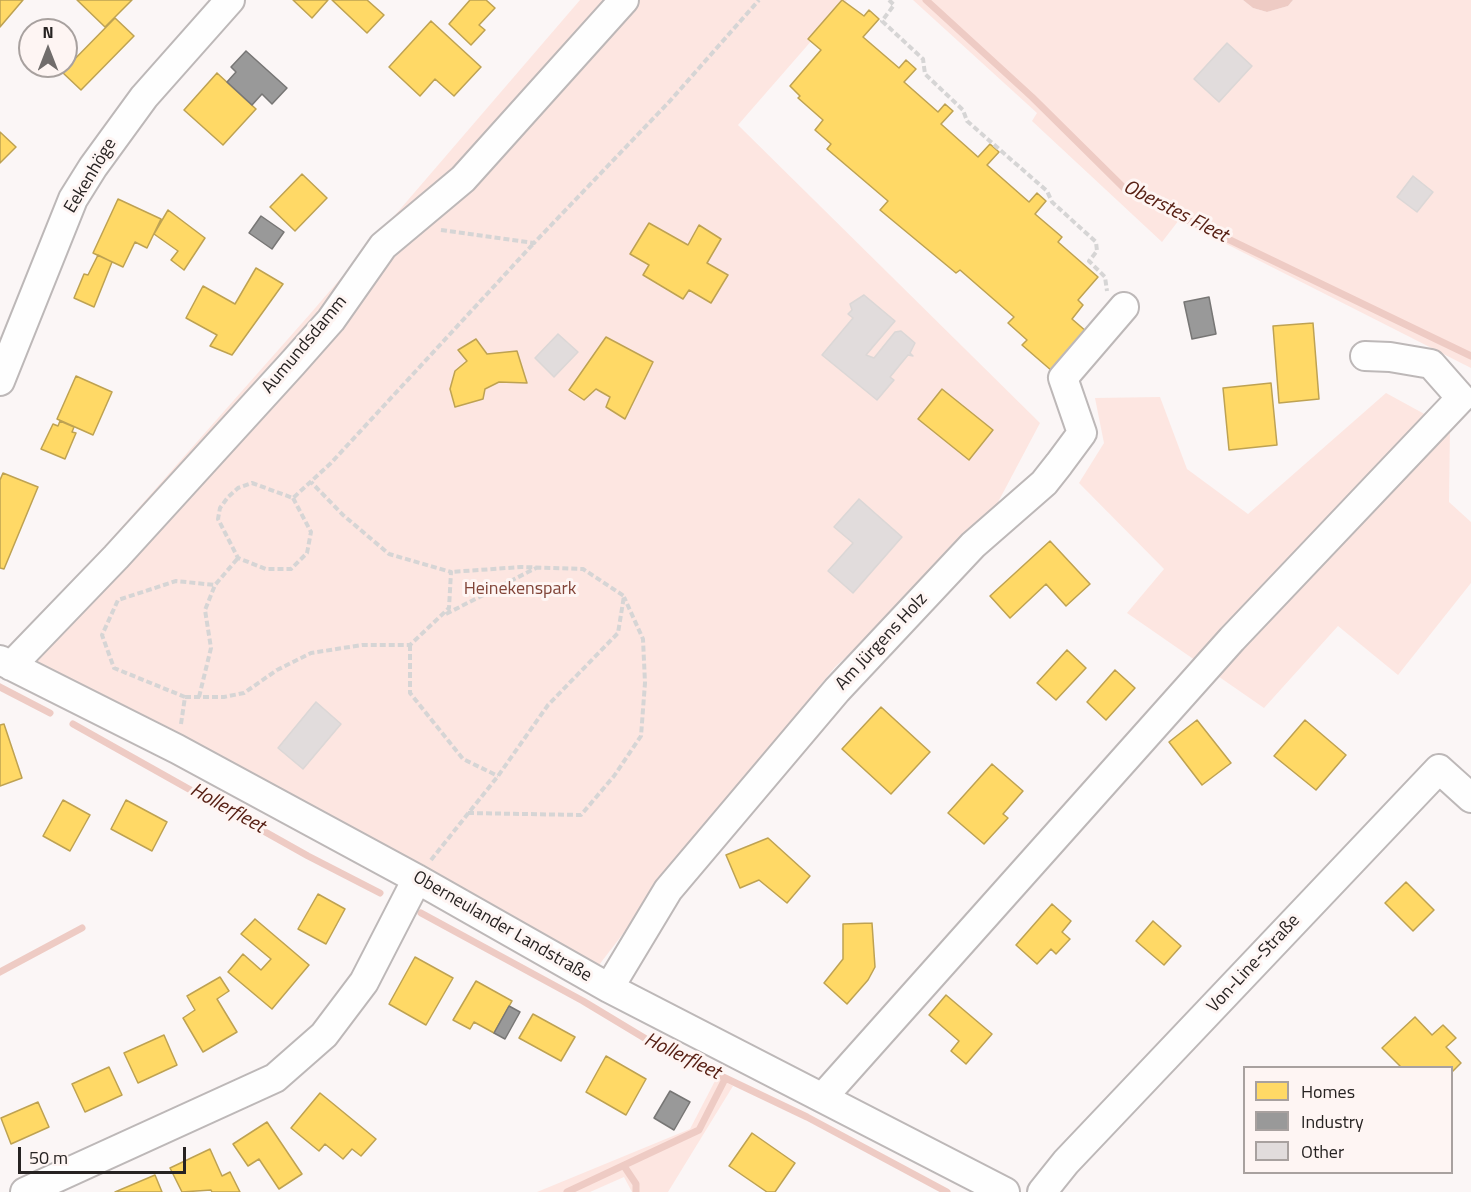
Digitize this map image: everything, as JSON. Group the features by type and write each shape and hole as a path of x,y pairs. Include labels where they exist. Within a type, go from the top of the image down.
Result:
{"street":[{"name":"Eekenhöge","path":"0,381 73,199 93,167 144,98 230,0"},
{"name":"Aumundsdamm","path":"6,663 116,556 292,364 331,320 383,246 463,178 624,0"},
{"name":"Am Jürgens Holz","path":"609,988 668,890 837,690 973,545 1044,483 1059,464 1082,433 1064,378 1124,307"},
{"path":"823,1097 1225,648 1466,396 1431,364 1390,357 1365,356"},
{"name":"Oberneulander Landstraße","path":"6,663 177,749 417,879 609,988 1005,1192"},
{"name":"Von-Line-Straße","path":"1042,1192 1066,1162 1439,769 1471,798"},
{"path":"25,1192 275,1078 324,1035 364,982 417,879"}],"path":[{"path":"293,498 311,482 669,102 759,0"},
{"path":"889,0 894,6 882,21 922,59 925,74 963,110 967,121 1047,190 1052,202 1096,242 1097,251 1089,261 1105,276 1106,290 1124,307"},
{"path":"407,226 534,243"},
{"path":"311,482 343,515 389,554 451,572 536,568 583,569 624,596 643,639 645,683 641,736 614,776 581,815 468,813"},
{"path":"252,483 293,498 311,532 307,553 291,568 266,568 238,558 218,519 220,508 228,497 238,488 252,483"},
{"path":"199,697 211,648 205,610 214,585 238,558"},
{"path":"440,617 536,568"},
{"path":"214,585 176,581 118,600 102,635 114,668 185,697 224,697 244,693 277,670 311,653 362,645 410,645 449,608 451,572"},
{"path":"417,879 498,776 548,705 618,633 624,596"},
{"path":"410,645 410,693 463,759 498,776"},
{"path":"177,749 185,697"}],"green space":[{"name":"Heinekenspark","path":"580,0 847,0 738,125 1040,423 996,506 918,590 835,667 718,810 599,965 13,650 310,314"},
{"path":"913,0 1243,0 1253,8 1267,12 1288,6 1293,0 1471,0 1471,368 1179,220 1162,242 1032,121 1037,113"},
{"path":"1386,393 1450,428 1449,502 1471,522 1471,583 1398,675 1338,626 1264,708 1127,613 1164,569 1079,483 1104,443 1095,398 1160,397 1187,469 1248,514"},
{"path":"717,1077 733,1086 668,1192 632,1192 624,1177 590,1192 537,1192 690,1129"}],"shaded area":[{"path":"1243,0 1293,0 1288,6 1267,12 1253,8"}],"building: Homes":[{"path":"0,0 23,0 0,27"},
{"path":"77,0 132,0 105,27"},
{"path":"293,0 328,0 312,18"},
{"path":"332,0 367,0 384,15 367,33"},
{"path":"470,0 486,0 495,8 479,25 485,30 471,45 449,24"},
{"path":"842,0 864,16 869,10 879,19 863,37 899,68 906,60 916,69 904,82 938,112 945,104 953,111 941,124 978,157 990,144 999,152 987,165 1029,202 1037,193 1046,201 1035,214 1062,237 1058,242 1098,277 1078,300 1083,305 1072,319 1087,332 1052,371 1022,345 1027,340 1008,323 1014,317 960,270 956,273 880,210 888,201 827,149 831,144 815,130 823,120 798,98 800,96 790,86 821,50 808,39"},
{"path":"115,18 134,36 81,90 68,78 78,78 78,56"},
{"path":"431,21 481,67 454,96 435,79 420,96 389,67"},
{"path":"217,73 256,109 223,145 184,110"},
{"path":"0,132 16,147 0,163"},
{"path":"302,174 327,198 295,231 270,207"},
{"path":"118,199 161,219 147,248 135,242 123,267 93,253"},
{"path":"168,210 205,238 184,270 171,260 178,251 154,234"},
{"path":"649,223 688,245 699,225 721,239 707,263 728,275 711,303 689,290 683,299 643,275 649,265 630,254"},
{"path":"98,255 112,262 94,307 74,298 84,274 88,275"},
{"path":"256,268 283,284 232,355 210,346 217,335 186,318 203,286 235,304"},
{"path":"1313,323 1319,399 1279,403 1273,326"},
{"path":"606,337 653,362 625,419 606,407 610,397 596,389 584,400 569,390"},
{"path":"476,339 487,354 517,351 527,383 499,382 485,389 483,399 455,407 450,389 455,371 467,361 458,350"},
{"path":"76,376 112,392 93,435 57,419"},
{"path":"1271,383 1277,445 1229,450 1223,388"},
{"path":"942,389 993,430 969,460 918,419"},
{"path":"60,421 74,427 72,432 76,433 65,459 41,449 53,424 58,426"},
{"path":"3,473 38,487 4,569 0,568 0,480"},
{"path":"1050,541 1090,584 1066,606 1046,584 1010,618 990,596"},
{"path":"1067,650 1086,668 1056,700 1037,683"},
{"path":"1115,670 1135,688 1106,720 1087,702"},
{"path":"881,707 930,752 891,794 842,749"},
{"path":"1197,720 1231,763 1202,785 1169,742"},
{"path":"1305,720 1346,755 1316,790 1274,756"},
{"path":"4,724 22,778 0,786 0,725"},
{"path":"992,764 1023,791 1003,814 1008,818 984,844 948,813"},
{"path":"63,800 90,815 70,851 43,836"},
{"path":"126,800 167,822 152,851 111,829"},
{"path":"768,838 810,876 787,903 759,880 740,888 726,855"},
{"path":"1406,882 1434,910 1413,931 1385,903"},
{"path":"318,894 345,909 326,944 298,929"},
{"path":"1052,904 1071,921 1062,932 1070,939 1056,954 1051,949 1037,964 1016,945"},
{"path":"255,919 309,965 272,1009 228,972 243,954 261,970 271,959 241,934"},
{"path":"1153,921 1181,946 1164,965 1136,941"},
{"path":"872,923 875,967 868,980 847,1004 824,983 843,959 843,924"},
{"path":"415,957 453,978 426,1025 389,1004"},
{"path":"220,977 229,991 217,999 237,1032 203,1052 183,1018 195,1010 187,996"},
{"path":"476,981 512,1001 494,1033 474,1022 470,1029 453,1020"},
{"path":"946,995 992,1034 966,1064 951,1051 959,1041 929,1015"},
{"path":"533,1014 575,1037 561,1061 519,1038"},
{"path":"1415,1017 1432,1035 1443,1025 1456,1038 1446,1047 1461,1063 1453,1071 1453,1066 1400,1066 1382,1048"},
{"path":"164,1035 177,1065 138,1083 124,1053"},
{"path":"606,1056 646,1079 626,1115 586,1092"},
{"path":"109,1067 122,1095 85,1112 72,1084"},
{"path":"320,1093 376,1139 361,1156 352,1149 343,1159 325,1144 319,1151 291,1128"},
{"path":"38,1102 49,1127 11,1144 1,1118"},
{"path":"267,1122 302,1174 279,1189 259,1159 248,1166 233,1144"},
{"path":"752,1133 795,1163 775,1192 767,1192 729,1166"},
{"path":"210,1149 222,1176 230,1172 240,1192 212,1192 211,1190 182,1192 170,1168"},
{"path":"155,1175 162,1192 115,1192"}],"building: Industry":[{"path":"246,51 287,88 272,104 262,94 252,105 227,82 236,72 231,67"},
{"path":"261,216 284,232 272,249 249,233"},
{"path":"1209,297 1216,334 1192,339 1184,302"},
{"path":"509,1006 520,1012 505,1039 494,1033"},
{"path":"670,1091 690,1102 674,1130 654,1118"}],"building: Other":[{"path":"1227,43 1252,66 1219,102 1194,79"},
{"path":"1413,176 1433,192 1417,212 1397,197"},
{"path":"864,295 895,321 866,355 874,358 895,332 901,331 915,343 910,353 913,356 908,355 890,377 894,380 877,400 822,355 853,318 848,314 852,310 850,304"},
{"path":"558,334 578,352 554,377 535,358"},
{"path":"859,499 902,537 853,593 828,571 853,543 834,527"},
{"path":"316,702 341,724 303,769 278,748"}],"waterway":[{"name":"Oberstes Fleet","path":"926,0 1032,97 1126,190 1471,356"},
{"name":"Hollerfleet","path":"0,687 50,713"},
{"name":"Hollerfleet","path":"73,724 308,856 380,893"},
{"name":"Hollerfleet","path":"421,913 583,1001 656,1045 807,1117 947,1192"},
{"path":"0,972 82,928"},
{"path":"567,1192 699,1130 725,1079"},
{"path":"624,1166 636,1184 636,1192"}]}
